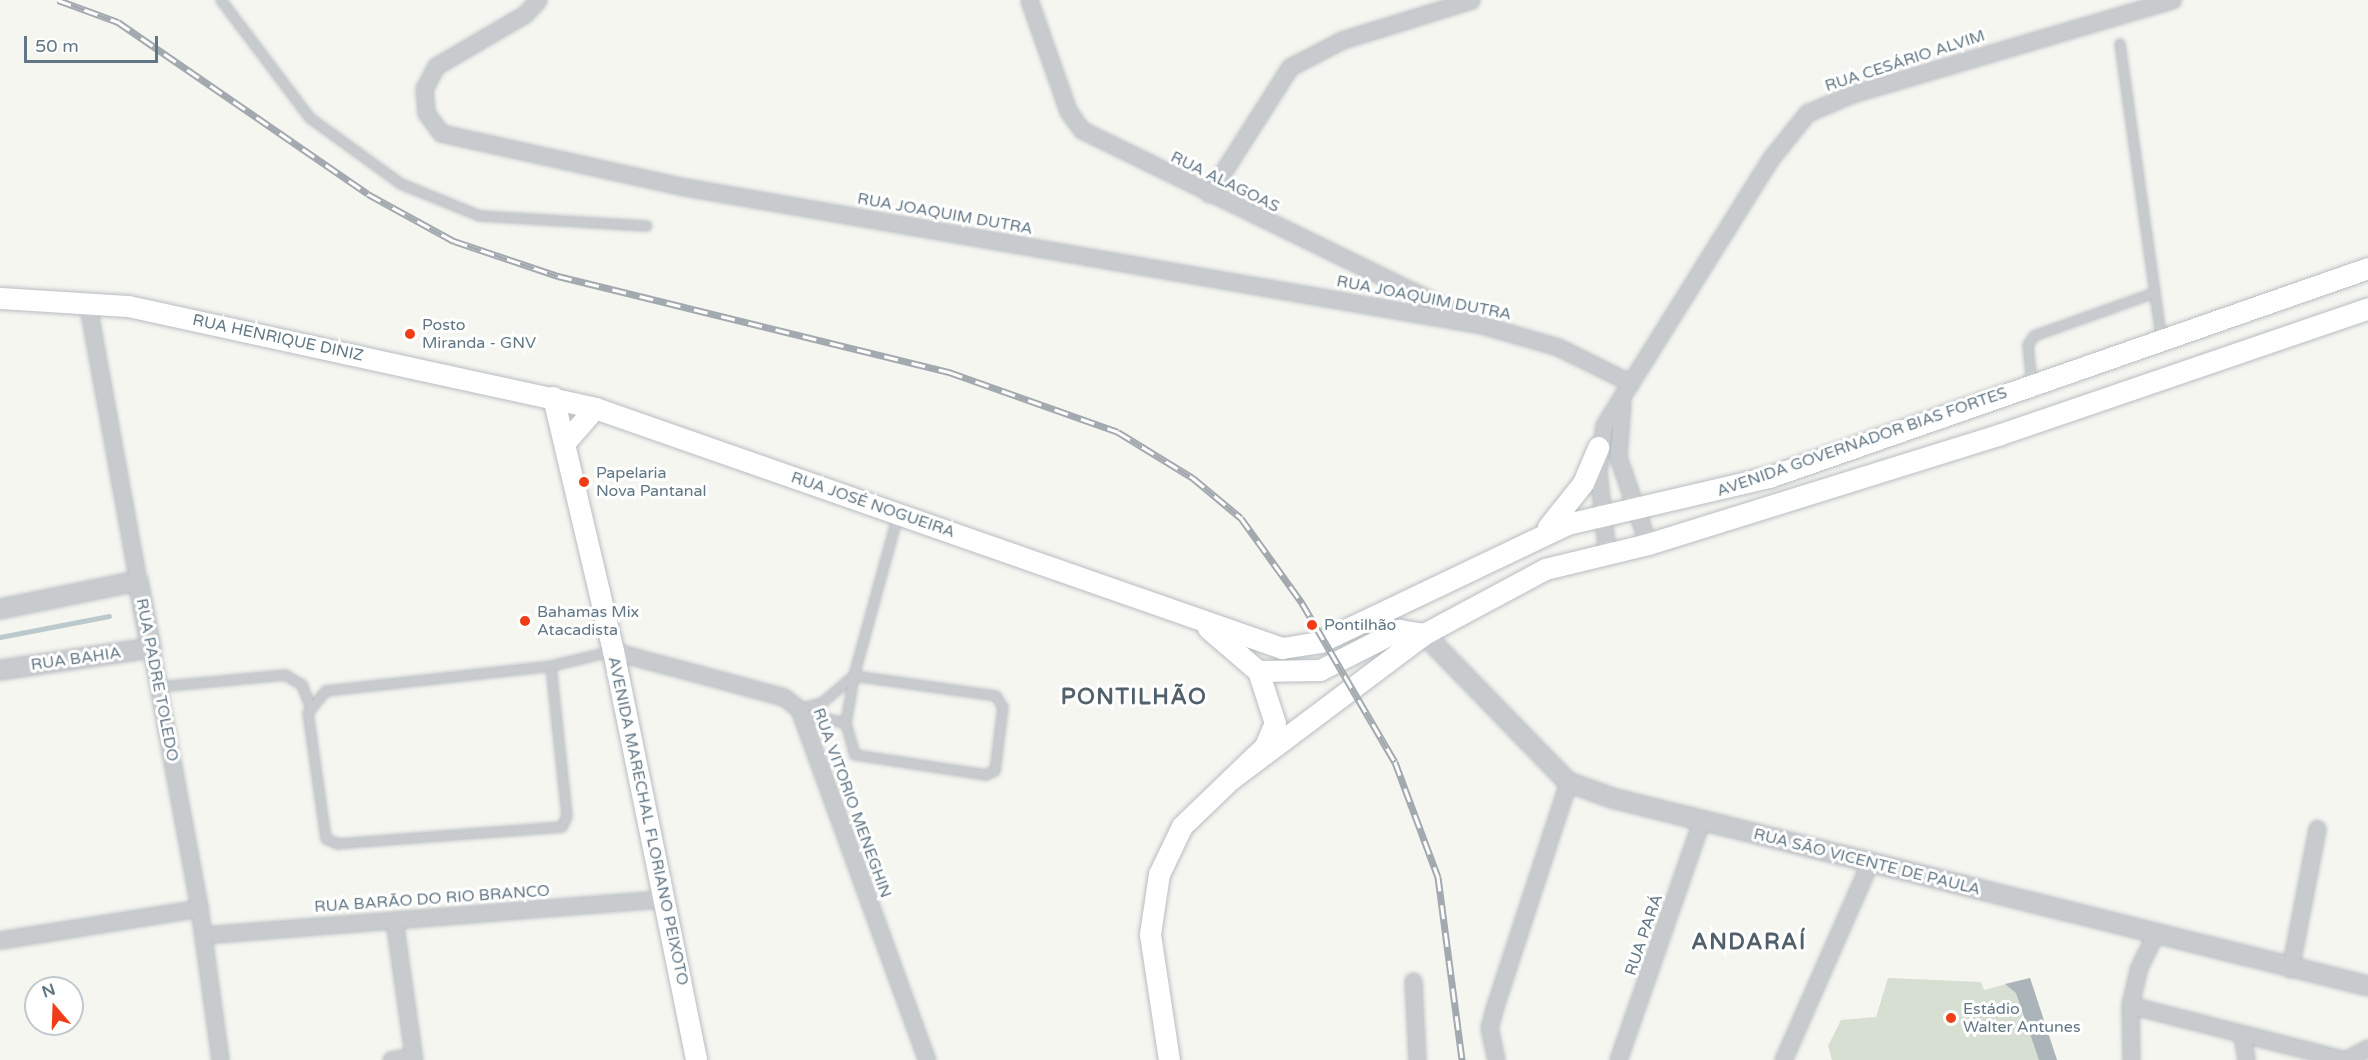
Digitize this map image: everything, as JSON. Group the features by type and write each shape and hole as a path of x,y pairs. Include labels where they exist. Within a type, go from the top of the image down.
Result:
{"main road":[{"name":"AVENIDA GOVERNADOR BIAS FORTES","path":"1193,616 1267,646 1320,642 1539,536 1602,514 1769,477 2032,385 2161,336 2368,268"},
{"name":"RUA HENRIQUE DINIZ","path":"0,298 87,301 553,397"},
{"name":"AVENIDA GOVERNADOR BIAS FORTES","path":"1231,779 1424,634 1545,569 1648,544 1998,435 2368,308"},
{"name":"RUA JOSÉ NOGUEIRA","path":"553,397 595,408 1193,616"},
{"name":"AVENIDA MARECHAL FLORIANO PEIXOTO","path":"553,397 566,441 613,651 696,1060"},
{"path":"566,441 595,408"},
{"path":"1539,536 1583,483 1599,447"},
{"path":"1169,1060 1150,934 1159,874 1182,826 1273,735 1275,709 1258,671 1193,616"},
{"path":"1258,671 1320,670 1399,630 1424,634"}],"street":[{"name":"RUA JOAQUIM DUTRA","path":"538,0 525,14 436,66 424,89 426,113 441,133 685,187 1482,325 1558,347 1631,383"},
{"name":"RUA ALAGOAS","path":"1029,0 1037,35 1074,121 1121,151 1482,325"},
{"path":"1209,194 1290,67 1342,40 1471,0"},
{"path":"2105,0 2106,16"},
{"name":"RUA CESÁRIO ALVIM","path":"1622,402 1631,383 1771,158 1807,113 1852,93 2106,16 2172,0"},
{"name":"RUA PADRE TOLEDO","path":"87,301 199,908 220,1060"},
{"path":"1622,402 1618,457 1648,544"},
{"path":"1607,553 1602,514 1599,447 1607,419 1622,402"},
{"path":"0,609 139,588"},
{"name":"RUA SÃO VICENTE DE PAULA","path":"1424,634 1568,782 1701,821 1869,864 2290,969 2368,986"},
{"name":"RUA BAHIA","path":"0,670 151,648"},
{"name":"RUA VITORIO MENEGHIN","path":"613,651 784,697 801,711 927,1060"},
{"path":"1496,1060 1489,1028 1568,782"},
{"name":"RUA PARÁ","path":"1618,1060 1701,821"},
{"path":"2290,969 2317,829"},
{"path":"1783,1060 1869,864"},
{"name":"RUA BARÃO DO RIO BRANCO","path":"203,934 664,899"},
{"path":"0,940 199,908"},
{"path":"391,1060 413,1058 394,920"},
{"path":"2131,1060 2130,1005 2138,969 2155,934"},
{"path":"1413,981 1418,1060"},
{"path":"2130,1005 2345,1060 2368,1048"},
{"path":"2242,1034 2246,1060"}],"lane":[{"path":"221,0 310,118 401,184 480,216 647,226"},
{"path":"2120,45 2161,336"},
{"path":"2032,385 2028,345 2034,336 2154,293"},
{"path":"801,711 822,703 854,676 996,696 1003,707 995,771 986,776 861,758 852,750 846,723 854,676 898,513"},
{"path":"310,706 326,691 550,666 613,651"},
{"path":"158,687 285,675 302,685 310,706 323,833 330,843 557,829 567,816 550,666"},
{"path":"801,711 846,723"}],"shaded area":[{"name":"Estádio Walter Antunes","path":"1888,978 1981,982 1984,990 2030,978 2057,1060 1832,1060 1828,1046 1841,1020 1876,1017"}],"building":[{"path":"2030,978 2057,1060 2039,1060 2016,993 2005,984"}],"waterway":[{"path":"0,637 109,616"}],"railway":[{"path":"58,0 118,22 368,194 454,241 558,276 949,372 1118,432 1193,478 1241,518 1302,603 1395,762 1438,877 1462,1060"}],"place":[{"name":"Posto Miranda - GNV","path":"410,334"},
{"name":"Papelaria Nova Pantanal","path":"584,482"},
{"name":"Bahamas Mix Atacadista","path":"525,621"},
{"name":"Pontilhão","path":"1312,625"},
{"name":"Estádio Walter Antunes","path":"1951,1018"}],"district":[{"name":"PONTILHÃO","path":"1134,698"},
{"name":"ANDARAÍ","path":"1749,943"}]}
